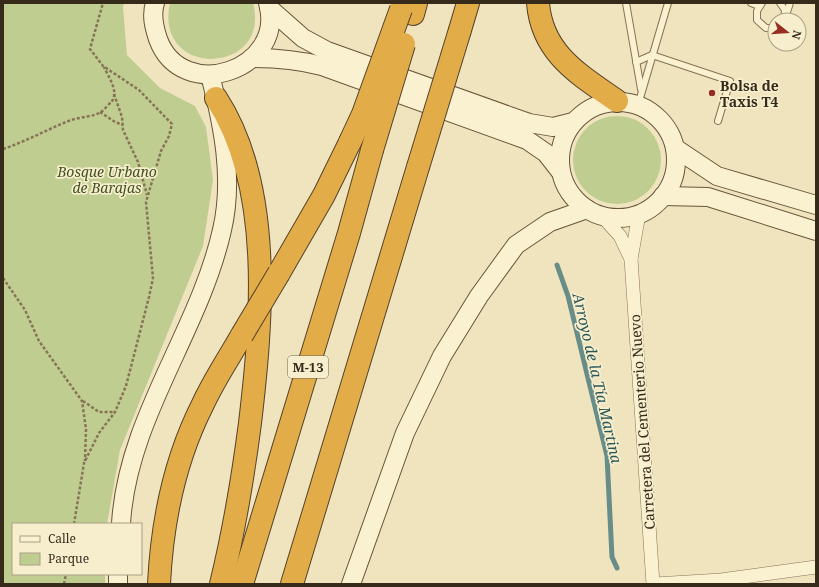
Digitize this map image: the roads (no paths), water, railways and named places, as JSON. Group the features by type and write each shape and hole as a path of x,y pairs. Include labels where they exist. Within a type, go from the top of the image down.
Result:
{"highway":[{"path":"292,584 468,3"},
{"path":"538,3 545,32 556,52 570,69 617,101"},
{"path":"159,584 161,549 168,506 184,448 203,404 324,195 363,114 408,7"},
{"name":"M-13","path":"242,584 349,233 372,150 408,7"},
{"path":"216,98 227,115 241,150 253,197 260,268 254,387 244,472 221,584"}],"street":[{"path":"155,3 154,28 161,46 174,61 190,71 210,75 233,71 252,58 263,44 267,32 268,6"},
{"path":"268,6 303,38 327,51 529,123 553,127 573,122"},
{"path":"252,58 284,58 322,66 519,138 546,153 560,171"},
{"path":"121,523 127,481 142,429 208,280 223,230 228,183 224,138 210,75"},
{"path":"640,98 668,130 675,148 674,174 663,196 652,207 639,214 614,218 594,213 574,199 565,186 560,171 560,153 564,137 573,122 590,109 600,104 640,98"},
{"path":"675,148 717,176 816,205"},
{"path":"663,196 708,197 816,231"},
{"path":"351,584 405,433 442,356 479,296 516,244 550,222 594,213"},
{"name":"Carretera del Cementerio Nuevo","path":"594,213 620,236 630,259"},
{"name":"Carretera del Cementerio Nuevo","path":"639,214 630,259 654,584 721,580 759,580 816,567"}],"lane":[{"path":"626,3 636,62 640,98"},
{"path":"640,98 668,3"},
{"path":"751,3 760,4 756,16 760,24 767,28"},
{"path":"780,3 785,12"},
{"path":"636,62 652,55 730,81 718,121"}],"waterway":[{"name":"Arroyo de la Tía Martina","path":"557,265 568,296 607,456 612,557 617,568"}],"place":[{"name":"Bolsa de Taxis T4","path":"712,93"}],"park label":[{"name":"Bosque Urbano de Barajas","path":"107,180"}]}
